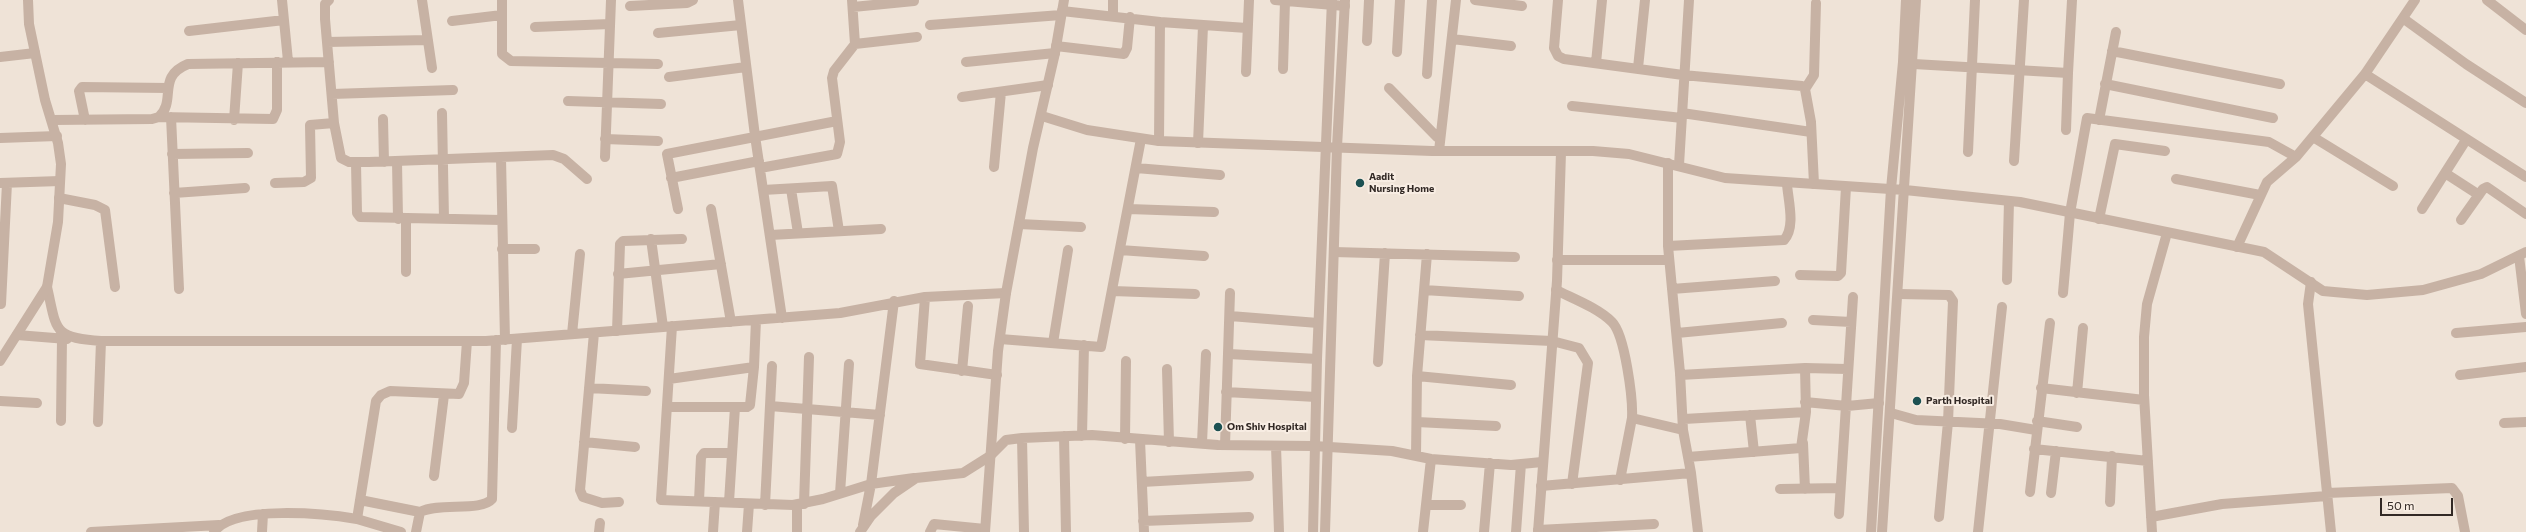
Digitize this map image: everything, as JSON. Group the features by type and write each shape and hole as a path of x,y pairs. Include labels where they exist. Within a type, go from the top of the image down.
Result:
{"street":[{"path":"0,361 3,350 17,335 47,287 58,222 61,164 57,136 53,120 45,100 35,53 28,0"},
{"path":"282,0 288,61"},
{"path":"329,0 325,4 327,42 334,123 341,158 356,163 553,155 564,159 587,179"},
{"path":"422,0 432,68"},
{"path":"502,0 502,54 511,61 658,64"},
{"path":"605,158 611,0"},
{"path":"630,6 687,3 693,0"},
{"path":"738,0 759,165 782,318"},
{"path":"930,532 934,524 985,530 1000,340 1006,293 1033,148 1042,116 1056,49 1064,0"},
{"path":"1113,0 1113,16"},
{"path":"1246,72 1246,28 1249,0"},
{"path":"1283,70 1280,0 1345,3 1336,148 1325,532"},
{"path":"1367,41 1368,0"},
{"path":"1397,52 1400,0"},
{"path":"1427,74 1432,0"},
{"path":"1439,152 1456,0"},
{"path":"1475,0 1522,6"},
{"path":"1558,0 1555,52 1564,59 1684,75 1802,86 1805,89"},
{"path":"1596,63 1602,0"},
{"path":"1638,68 1646,0"},
{"path":"1679,165 1689,0"},
{"path":"1871,532 1891,189 1903,62 1906,0"},
{"path":"1882,532 1899,294 1898,267 1914,64 1916,0"},
{"path":"1968,152 1975,0"},
{"path":"2014,161 2024,0"},
{"path":"2066,130 2072,0"},
{"path":"2237,247 2267,182 2296,157 2365,74 2404,19 2415,0"},
{"path":"2486,0 2526,30"},
{"path":"672,178 837,154 840,142 832,78 834,71 855,44 852,3 914,1"},
{"path":"1313,532 1314,446 1324,147 1332,2"},
{"path":"1814,184 1811,132 1805,89 1814,75 1816,3"},
{"path":"930,25 1062,13 1130,17 1160,22 1246,28"},
{"path":"452,21 502,15"},
{"path":"966,62 1056,49 1124,54 1127,48 1130,17"},
{"path":"2404,19 2466,64 2526,103"},
{"path":"190,31 284,20"},
{"path":"1159,141 1160,22"},
{"path":"535,27 610,24"},
{"path":"658,33 741,25"},
{"path":"1198,143 1203,26"},
{"path":"2099,120 2116,32"},
{"path":"855,44 917,37"},
{"path":"1452,39 1511,46"},
{"path":"327,42 428,40"},
{"path":"2112,51 2280,84"},
{"path":"0,57 35,53"},
{"path":"159,117 164,109 170,76 177,68 188,64 288,61 329,62"},
{"path":"53,120 152,119 159,117 269,120 277,115 277,62"},
{"path":"234,120 238,63"},
{"path":"1914,64 2068,73"},
{"path":"669,77 746,67"},
{"path":"2365,74 2466,140 2526,176"},
{"path":"2105,84 2273,118"},
{"path":"962,97 1048,85"},
{"path":"86,120 79,91 82,87 168,88"},
{"path":"1389,88 1437,137 1440,138"},
{"path":"332,94 453,90"},
{"path":"994,167 1000,92"},
{"path":"568,101 661,104"},
{"path":"1572,106 1682,116 1811,132"},
{"path":"442,113 444,220"},
{"path":"1042,116 1087,130 1159,141 1439,152 1561,152 1629,154 1679,165 1725,178 1787,184 1814,184 1905,190 2009,201 2264,252 2323,291 2367,295 2423,290 2481,274 2523,260 2526,314"},
{"path":"171,117 179,289"},
{"path":"2063,293 2070,213 2087,118 2269,142 2296,157"},
{"path":"383,119 384,162"},
{"path":"678,209 667,154 755,136 837,122"},
{"path":"275,183 304,182 311,178 310,125 334,123"},
{"path":"0,138 57,136"},
{"path":"2313,137 2392,186"},
{"path":"605,139 658,141"},
{"path":"1000,340 1101,347 1129,209 1141,139"},
{"path":"2422,209 2466,140"},
{"path":"2099,219 2115,144 2165,151"},
{"path":"1561,152 1556,290 1538,531 1624,528 1654,524"},
{"path":"172,154 248,153"},
{"path":"360,500 420,512 430,507 484,505 492,499 500,340 502,249 501,158"},
{"path":"397,161 406,272"},
{"path":"356,163 357,213 360,217 444,220 501,220"},
{"path":"1668,163 1669,260 1677,332 1683,424 1698,532"},
{"path":"1136,168 1220,175"},
{"path":"2444,173 2479,195"},
{"path":"2176,179 2260,195"},
{"path":"1,304 4,183 60,181"},
{"path":"1668,246 1784,240 1788,236 1790,226 1787,184"},
{"path":"763,190 832,186 839,231"},
{"path":"1800,275 1838,276 1841,273 1846,187"},
{"path":"174,193 245,188"},
{"path":"2461,220 2483,189 2489,188 2526,214"},
{"path":"791,189 798,233"},
{"path":"59,198 95,205 105,210 115,287"},
{"path":"2006,280 2009,201"},
{"path":"712,209 731,322"},
{"path":"1129,209 1214,212"},
{"path":"1019,224 1081,227"},
{"path":"770,235 881,229"},
{"path":"2152,532 2144,400 2144,337 2147,304 2167,233"},
{"path":"652,239 654,271 668,327 668,407 661,500 729,502 765,505 801,504 871,484 963,473 990,456 1006,440 1064,436 1225,445 1314,446 1392,451 1431,459 1521,464 1542,462"},
{"path":"617,331 620,244 623,241 682,239"},
{"path":"502,249 535,249"},
{"path":"1053,343 1068,250"},
{"path":"1120,250 1204,256"},
{"path":"1334,252 1516,257"},
{"path":"1378,362 1385,253"},
{"path":"572,334 580,254"},
{"path":"1416,456 1417,376 1426,254"},
{"path":"1557,260 1669,260"},
{"path":"618,274 721,264"},
{"path":"1672,289 1775,281"},
{"path":"2310,282 2308,304 2331,532"},
{"path":"47,287 56,325 63,334 74,340"},
{"path":"1424,290 1519,296"},
{"path":"1556,290 1606,316 1614,323 1621,340 1631,394 1632,418 1620,480"},
{"path":"1113,291 1195,294"},
{"path":"17,335 100,341 500,340 840,313 894,301 925,297 1006,293"},
{"path":"1225,445 1230,293"},
{"path":"1899,294 1949,295 1953,301 1948,422 1939,517"},
{"path":"925,297 920,364 997,375"},
{"path":"1839,514 1847,406 1847,369 1853,297"},
{"path":"861,530 871,484 894,301"},
{"path":"962,371 968,306"},
{"path":"1978,532 2002,306"},
{"path":"1230,316 1318,323"},
{"path":"668,407 736,407 750,405 754,367 756,320"},
{"path":"1813,320 1851,322"},
{"path":"1677,332 1782,323"},
{"path":"2030,492 2041,388 2050,323"},
{"path":"2078,393 2083,328"},
{"path":"2456,333 2526,328"},
{"path":"594,333 580,490 582,497 602,503 619,502"},
{"path":"1420,335 1552,341 1579,348 1588,363 1572,484"},
{"path":"61,421 62,338"},
{"path":"512,428 517,339"},
{"path":"98,422 100,341"},
{"path":"357,519 376,401 390,391 444,395 459,394 462,390 467,341"},
{"path":"1082,436 1084,345"},
{"path":"1202,443 1206,354"},
{"path":"1229,354 1317,359"},
{"path":"797,532 801,504 809,357"},
{"path":"1125,439 1126,361"},
{"path":"840,493 849,364"},
{"path":"765,505 772,366"},
{"path":"669,379 754,367"},
{"path":"2460,375 2526,367"},
{"path":"1680,376 1805,368 1847,369"},
{"path":"1805,368 1806,407 1803,443 1805,488"},
{"path":"1167,369 1169,442"},
{"path":"1417,376 1511,385"},
{"path":"589,388 646,391"},
{"path":"2041,388 2144,400"},
{"path":"1226,392 1316,397"},
{"path":"434,476 444,395"},
{"path":"0,401 37,403"},
{"path":"1632,418 1683,424 1806,407 1847,406 1879,403"},
{"path":"770,406 880,415"},
{"path":"729,502 736,407"},
{"path":"1890,413 1916,420 2077,427"},
{"path":"1750,415 1754,452"},
{"path":"1417,422 1496,426"},
{"path":"2504,423 2526,422"},
{"path":"1064,436 1066,532"},
{"path":"1022,438 1024,532"},
{"path":"1140,440 1144,532"},
{"path":"584,442 635,446"},
{"path":"1688,457 1799,449 1803,443"},
{"path":"1276,446 1279,532"},
{"path":"2034,449 2112,456 2148,461"},
{"path":"2051,493 2056,451"},
{"path":"699,501 701,457 704,453 732,453"},
{"path":"2110,502 2112,456"},
{"path":"1423,532 1431,459"},
{"path":"1484,532 1490,462"},
{"path":"1516,532 1521,464"},
{"path":"1541,486 1691,473"},
{"path":"1142,482 1249,476"},
{"path":"861,530 871,516 894,493 916,478"},
{"path":"1780,489 1840,488"},
{"path":"2151,517 2222,504 2327,495 2452,488 2458,496 2465,532"},
{"path":"713,532 715,502"},
{"path":"747,532 750,504"},
{"path":"1426,505 1461,505"},
{"path":"416,532 420,512"},
{"path":"262,532 263,514"},
{"path":"91,532 217,528 234,519 263,514 331,514 357,519 401,532"},
{"path":"1143,521 1249,517"}],"place":[{"name":"Aadit Nursing Home","path":"1360,183"},
{"name":"Parth Hospital","path":"1917,401"},
{"name":"Om Shiv Hospital","path":"1218,427"}]}
